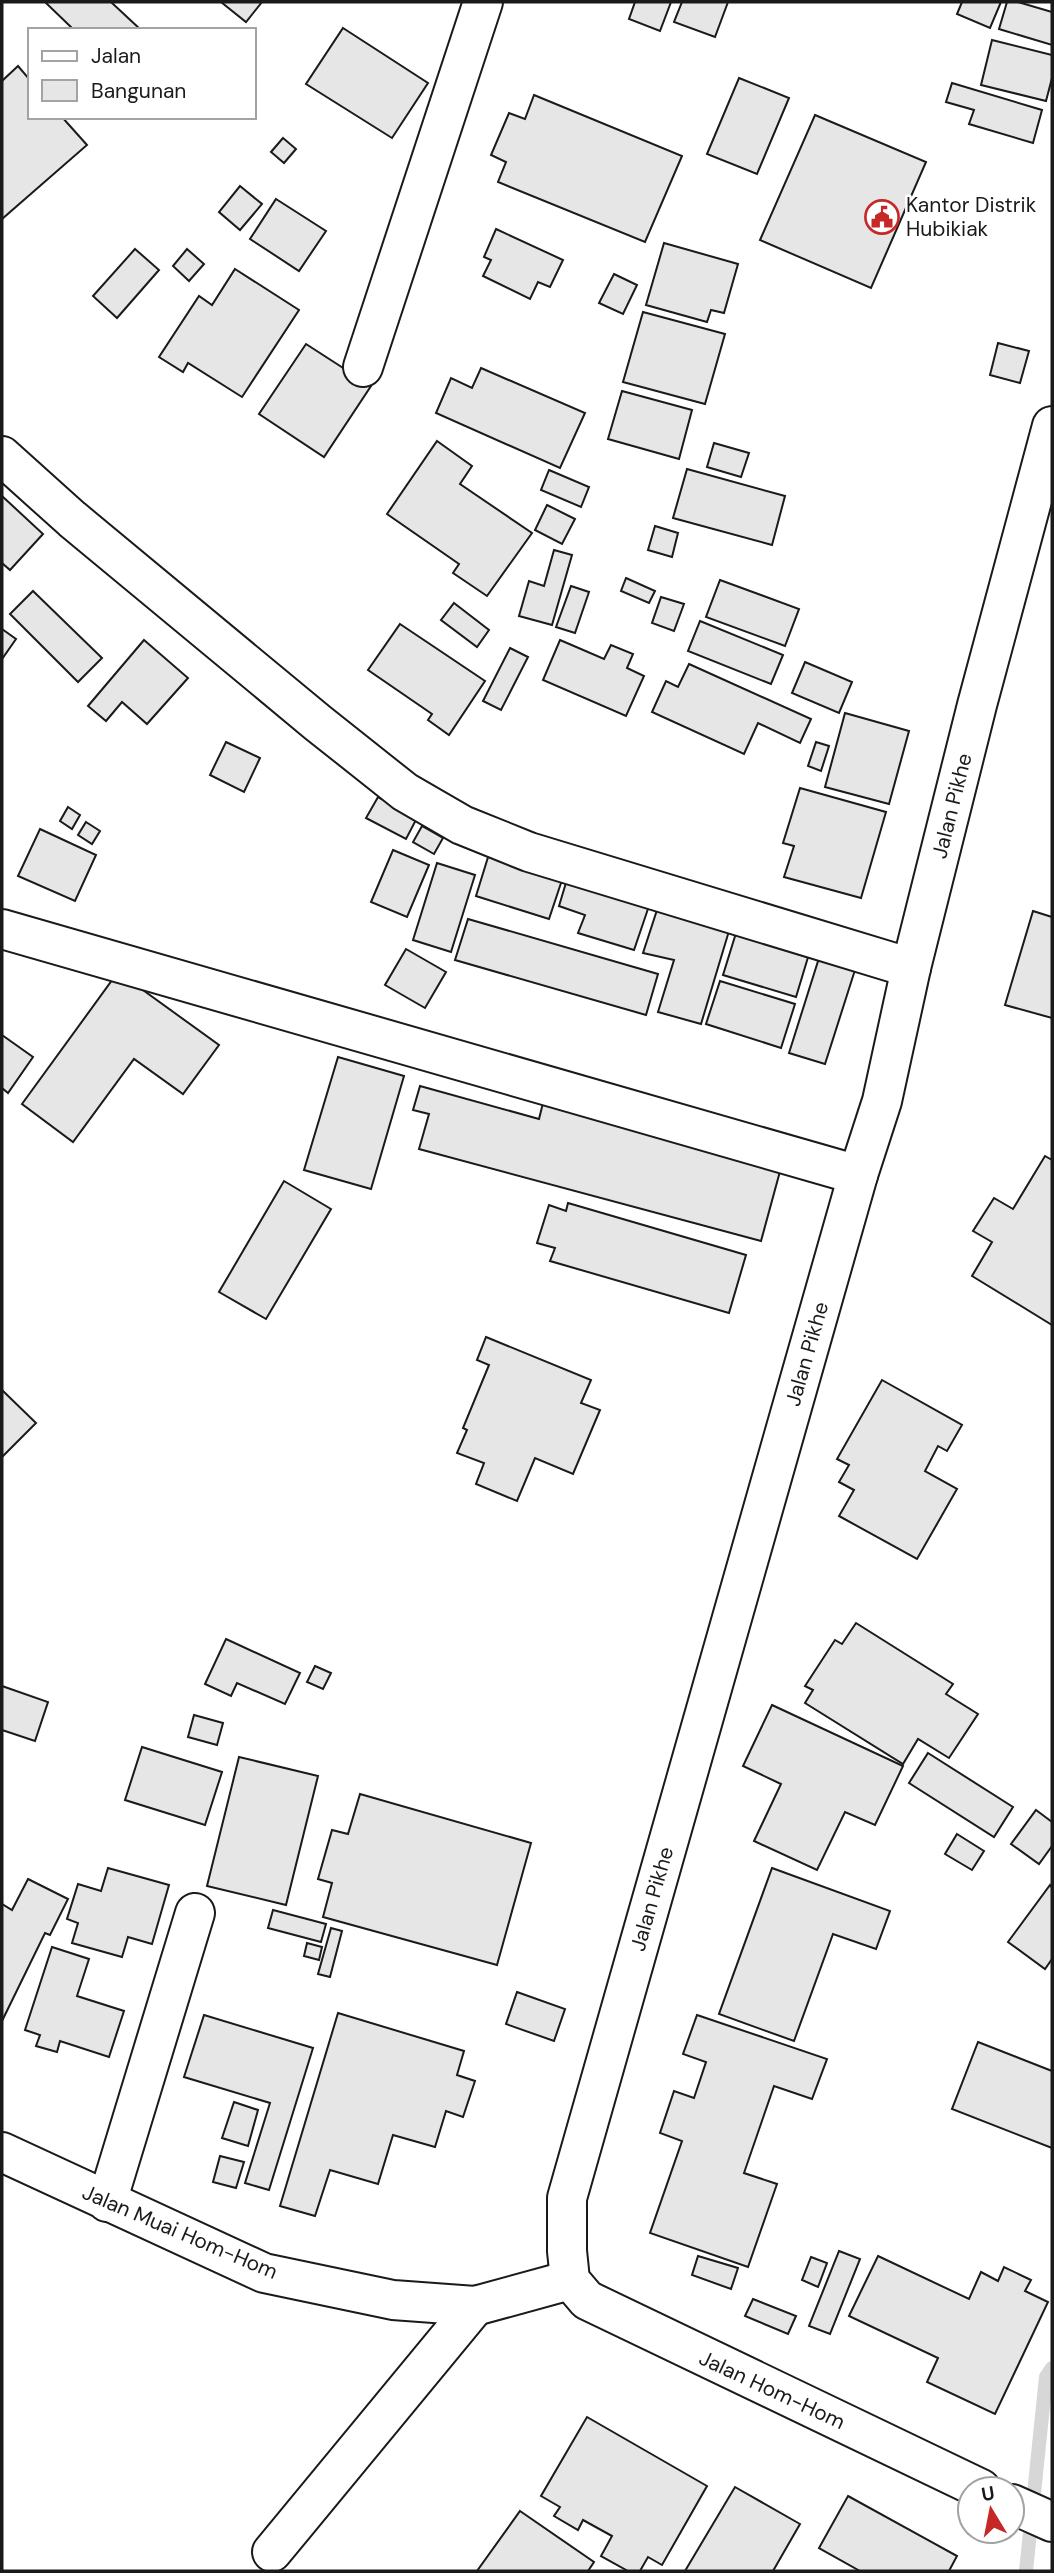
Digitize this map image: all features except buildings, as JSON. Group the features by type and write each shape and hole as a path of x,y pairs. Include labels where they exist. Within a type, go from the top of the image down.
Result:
{"main road":[{"path":"363,367 483,2"},
{"name":"Jalan Pikhe","path":"570,2280 567,2198 858,1175 882,1101 911,968 1052,426"},
{"path":"2,456 72,519 318,723 405,792 462,825 528,852 911,968"},
{"path":"2,929 858,1175"},
{"path":"107,2202 195,1913"},
{"name":"Jalan Muai Hom-Hom","path":"2,2152 264,2273 393,2300 475,2306 570,2280"},
{"name":"Jalan Hom-Hom","path":"570,2280 587,2300 620,2318 956,2477"},
{"path":"272,2552 475,2306"},
{"path":"1026,2510 1052,2522"}],"waterway":[{"path":"1026,2571 1046,2377 1052,2368"}],"place":[{"name":"Kantor Distrik Hubikiak","path":"882,217"}]}
